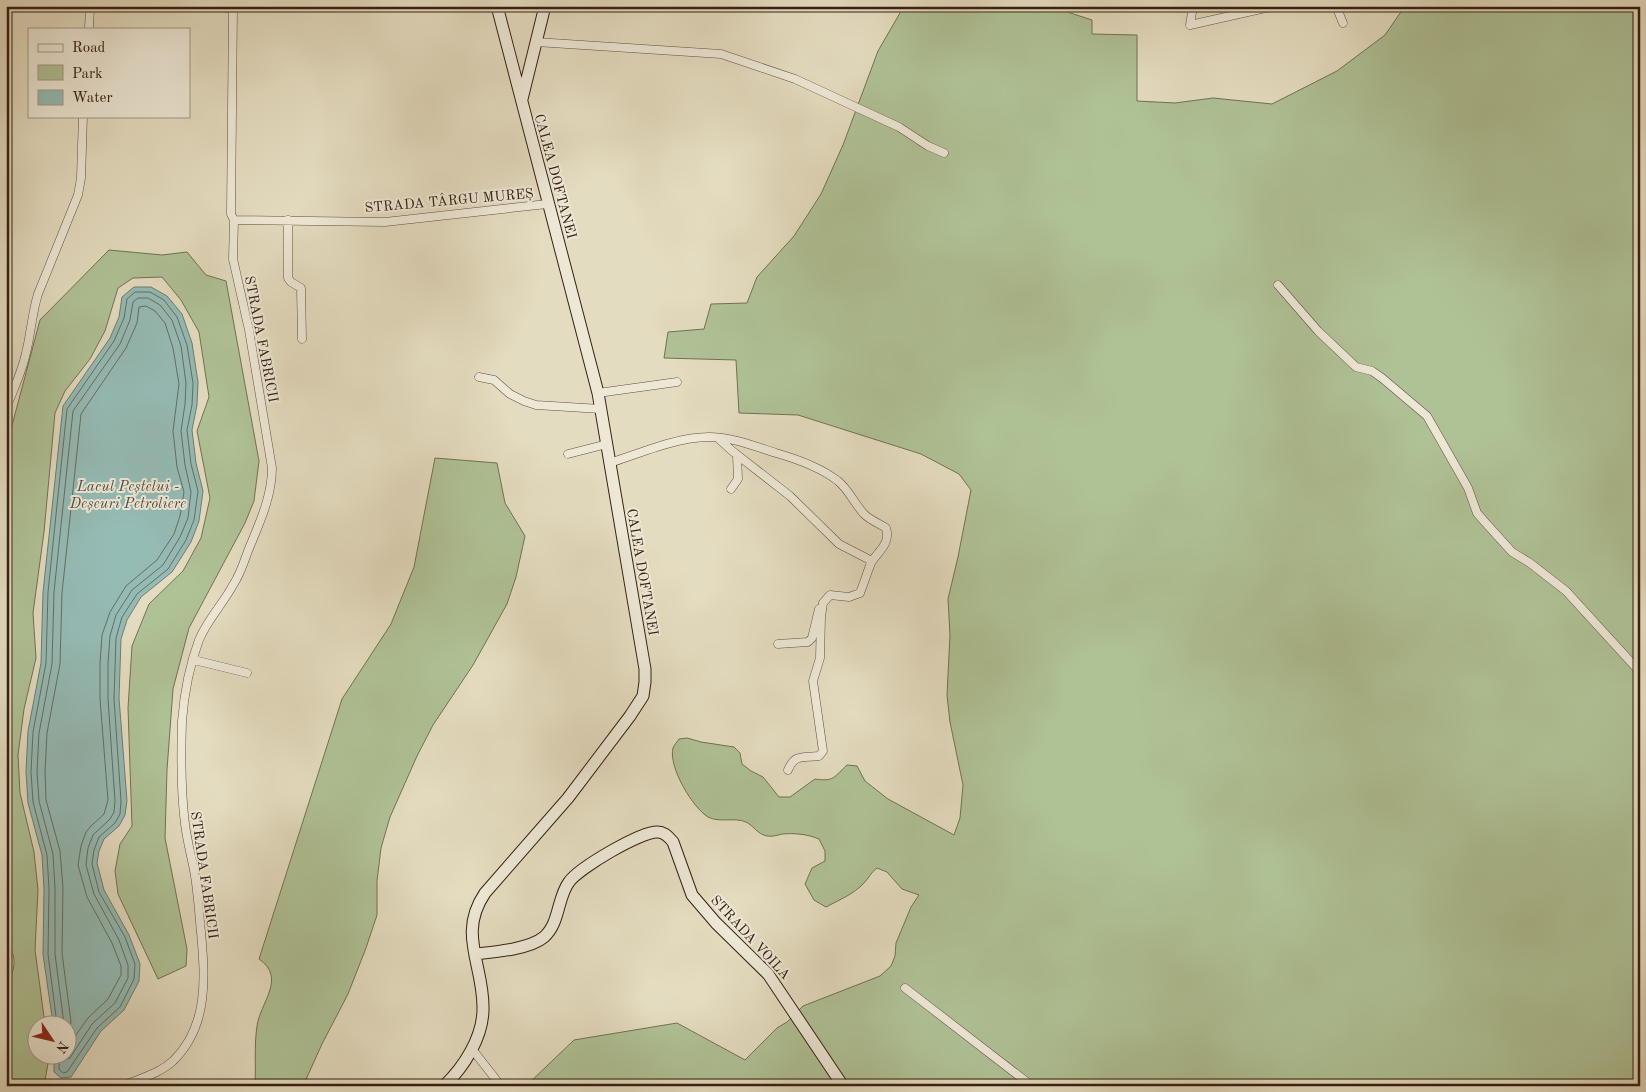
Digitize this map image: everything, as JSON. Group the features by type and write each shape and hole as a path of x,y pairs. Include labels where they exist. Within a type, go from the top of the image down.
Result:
{"main road":[{"name":"CALEA DOFTANEI","path":"444,1086 472,1049 480,1030 483,1009 481,984 472,938 472,922 480,901 568,798 626,722 643,696 646,682 598,393 497,6"},
{"path":"521,100 545,6"},
{"name":"STRADA VOILA","path":"475,954 508,949 539,941 551,928 565,888 575,875 626,843 646,834 659,832 669,837 673,842 688,884 699,904 768,974 843,1086"}],"street":[{"path":"89,28 90,6"},
{"path":"216,6 233,7"},
{"path":"1193,6 1190,25 1275,6"},
{"path":"1336,6 1343,23"},
{"name":"STRADA FABRICII","path":"123,1086 164,1069 175,1060 191,1035 202,1003 205,975 195,876 185,825 183,793 182,722 186,690 203,632 238,576 267,505 272,479 250,330 233,259 234,220 231,214 233,7"},
{"path":"536,42 721,54 795,78 899,127 928,146 944,153"},
{"path":"6,409 26,354 33,309 38,294 78,196 81,178 83,118"},
{"name":"STRADA TÂRGU MUREȘ","path":"234,220 385,222 548,204"},
{"path":"288,220 288,278 301,288 302,339"},
{"path":"1278,285 1318,331 1356,367 1372,372 1382,378 1427,416 1468,488 1477,513 1512,552 1530,563 1566,591 1640,672"},
{"path":"479,377 494,380 510,394 536,405 601,409"},
{"path":"598,393 677,382"},
{"path":"610,463 664,445 689,439 710,437 741,442 802,461 822,471 839,482 848,491 864,514 886,528 888,534 886,542 872,561 860,593 856,596 848,597 830,595 818,612 812,638 808,642 778,644"},
{"path":"718,438 790,496 822,530 839,544 872,561"},
{"path":"568,454 607,444"},
{"path":"731,489 738,479 737,455"},
{"path":"788,770 791,764 798,758 819,756 823,751 813,681 820,658 821,617 824,603"},
{"path":"194,660 247,672"},
{"path":"905,988 1032,1086"},
{"path":"472,1049 500,1086"}],"green space":[{"path":"904,6 1058,6 1058,9 1092,20 1092,34 1137,35 1137,101 1175,103 1213,98 1272,104 1337,71 1385,35 1405,6 1640,6 1640,1086 526,1086 574,1040 677,1023 745,1060 777,1028 787,1022 803,1006 880,976 891,966 895,956 896,943 911,907 919,895 902,889 887,872 877,868 856,890 826,907 814,900 805,884 812,868 825,861 825,851 819,839 796,834 767,836 761,834 746,822 717,820 708,817 689,796 674,766 673,748 679,739 687,738 734,747 740,753 742,764 763,777 779,797 790,797 815,779 826,780 833,778 847,765 857,766 865,781 888,799 954,835 960,818 963,785 950,722 947,695 950,635 948,599 971,490 959,474 921,454 798,415 739,413 736,360 664,358 668,332 704,329 711,304 747,303 757,277 794,236 821,194 843,145 878,51"},
{"path":"109,250 162,255 187,252 206,275 226,281 259,461 254,501 245,523 189,628 173,689 167,770 165,838 187,949 186,966 158,979 118,894 115,871 120,844 132,826 128,708 132,646 149,604 183,571 201,538 210,498 197,431 209,397 199,332 181,300 162,277 133,278 118,288 105,331 90,359 65,391 55,413 44,532 33,613 36,658 24,709 18,755 20,793 34,852 38,890 35,950 44,1014 28,1014 28,1064 48,1064 44,1086 6,1086 6,976 11,976 14,958 7,939 6,930 8,908 6,907 6,448 40,320"},
{"path":"435,458 497,463 505,503 525,536 516,577 507,604 473,665 433,725 390,817 381,848 377,881 377,915 348,994 303,1086 255,1086 257,1026 270,991 271,982 271,974 267,966 259,959 342,699 391,624 414,567"}],"water":[{"name":"Lacul Peștelui - Deșeuri Petroliere","path":"134,287 151,287 167,296 182,314 192,343 198,382 197,405 192,430 196,463 203,491 199,521 191,542 172,572 141,597 127,620 121,639 119,698 127,801 125,815 119,826 104,839 97,863 104,890 129,935 140,964 139,981 124,1010 101,1031 71,1077 61,1078 54,1072 54,1064 78,1064 78,1014 52,1014 43,954 44,889 42,855 28,803 26,772 28,731 41,663 43,592 63,406 110,338 119,317 122,297"}]}
